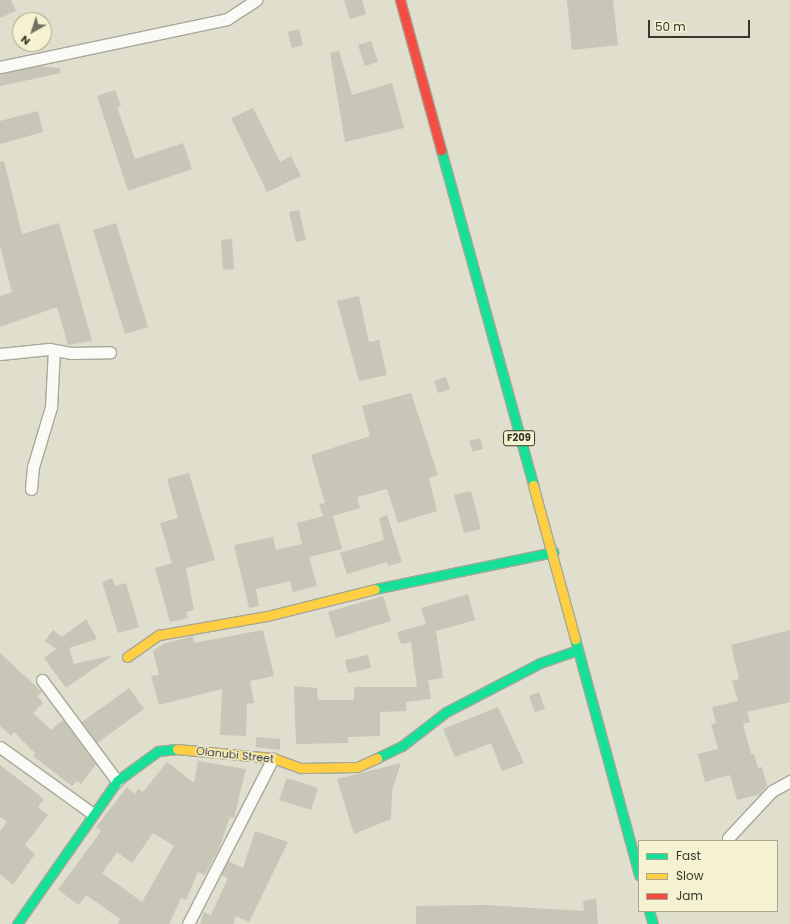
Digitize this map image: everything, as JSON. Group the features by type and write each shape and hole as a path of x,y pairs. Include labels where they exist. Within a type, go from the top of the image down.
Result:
{"street":[{"path":"0,67 227,19 256,0"},
{"name":"F209","path":"400,0 553,552 577,650 638,871"},
{"path":"31,489 33,467 51,407 54,350"},
{"path":"0,354 54,350 110,352"},
{"path":"127,657 159,635 195,626 267,616 433,574 553,552"},
{"name":"Olanubi Street","path":"17,924 92,813 117,781 158,751 177,749 273,758 301,768 357,767 402,746 446,712 540,663 577,650"},
{"path":"42,680 117,781"},
{"path":"0,747 92,813"},
{"path":"188,924 273,758"},
{"path":"728,838 772,791 790,782"},
{"path":"649,912 653,924"}],"building":[{"path":"0,0 11,0 16,11 0,18"},
{"path":"344,0 362,0 366,14 350,19"},
{"path":"567,0 613,0 618,45 572,50"},
{"path":"299,29 303,45 292,48 288,32"},
{"path":"371,41 378,62 365,66 358,45"},
{"path":"339,51 352,95 392,83 404,128 345,142 330,53"},
{"path":"36,66 60,68 61,73 0,86 0,74"},
{"path":"115,90 121,106 117,107 135,159 183,143 192,169 128,191 97,96"},
{"path":"253,108 280,162 291,156 301,176 267,192 231,118"},
{"path":"38,111 43,132 0,144 0,121"},
{"path":"4,161 22,234 59,223 92,341 68,345 57,307 0,327 0,296 12,292 0,246 0,162"},
{"path":"299,210 306,240 296,242 289,212"},
{"path":"116,223 148,327 125,334 93,230"},
{"path":"232,239 234,269 223,270 221,240"},
{"path":"359,296 369,342 379,340 387,375 359,381 337,301"},
{"path":"446,377 450,389 438,393 434,381"},
{"path":"411,393 438,475 429,478 437,511 398,523 387,489 357,497 360,508 333,516 342,549 309,557 317,586 293,592 290,581 256,589 259,606 249,608 234,545 273,537 276,550 302,544 297,523 323,516 319,504 325,503 311,455 370,436 362,406"},
{"path":"480,438 483,449 473,452 469,441"},
{"path":"189,473 215,560 186,568 194,610 186,612 188,618 170,622 155,568 172,563 160,523 178,518 167,479"},
{"path":"471,491 481,529 464,533 454,495"},
{"path":"387,515 402,562 388,566 387,562 347,574 340,553 384,540 379,518"},
{"path":"112,578 115,586 126,583 139,627 118,633 102,582"},
{"path":"468,594 475,620 436,631 443,678 428,680 431,699 406,702 406,711 380,712 380,736 348,737 348,743 296,744 294,686 317,688 318,700 354,700 354,687 417,687 411,642 401,644 397,632 426,624 421,608"},
{"path":"383,596 391,621 336,638 328,612"},
{"path":"86,619 97,639 69,648 74,664 113,655 66,688 44,658 56,649 45,641 53,630 62,637"},
{"path":"263,630 274,676 250,681 254,703 247,704 246,736 220,735 222,689 159,705 151,676 159,675 153,651 163,644 193,636 194,643"},
{"path":"790,630 790,702 747,712 750,722 743,724 751,754 754,754 758,768 762,767 767,786 760,794 737,800 730,775 705,782 698,754 718,749 711,724 716,723 712,707 738,701 732,681 739,679 731,645"},
{"path":"0,653 42,692 37,696 43,703 33,713 51,730 63,720 96,764 81,784 77,781 72,786 33,756 35,753 14,732 11,736 0,726"},
{"path":"368,655 371,668 348,673 345,660"},
{"path":"129,688 144,709 97,743 82,722"},
{"path":"539,692 545,709 535,712 529,696"},
{"path":"498,707 524,763 502,771 491,743 455,757 443,729"},
{"path":"256,737 280,739 280,750 256,747"},
{"path":"198,761 246,769 234,818 230,817 220,846 205,875 198,872 186,900 181,898 169,924 118,924 120,919 86,895 79,905 58,890 101,831 96,827 127,787 135,794 138,789 143,792 167,762 194,783","holes":["153,833 174,846 142,902 102,873 117,852 132,863"]},
{"path":"401,763 392,790 391,819 354,834 337,779"},
{"path":"0,765 44,799 38,807 48,815 25,845 35,854 13,885 0,874 0,831 7,822 0,817"},
{"path":"287,778 318,788 311,810 279,800"},
{"path":"255,831 288,842 249,922 236,916 233,924 200,924 204,912 211,915 228,878 221,875 228,861 243,868"},
{"path":"596,899 598,924 416,924 416,906 485,905 584,911 583,901"}],"traffic: fast":[{"path":"441,150 533,485"},
{"path":"375,589 553,552"},
{"path":"575,639 638,871"},
{"path":"377,758 402,746 446,712 540,663 577,650"},
{"path":"17,924 117,781 158,751 177,749"},
{"path":"649,912 653,924"}],"traffic: slow":[{"path":"533,485 575,639"},
{"path":"127,657 159,635 267,616 375,589"},
{"path":"177,749 273,758 301,768 357,767 377,758"}],"traffic: jam":[{"path":"400,0 441,150"}]}
